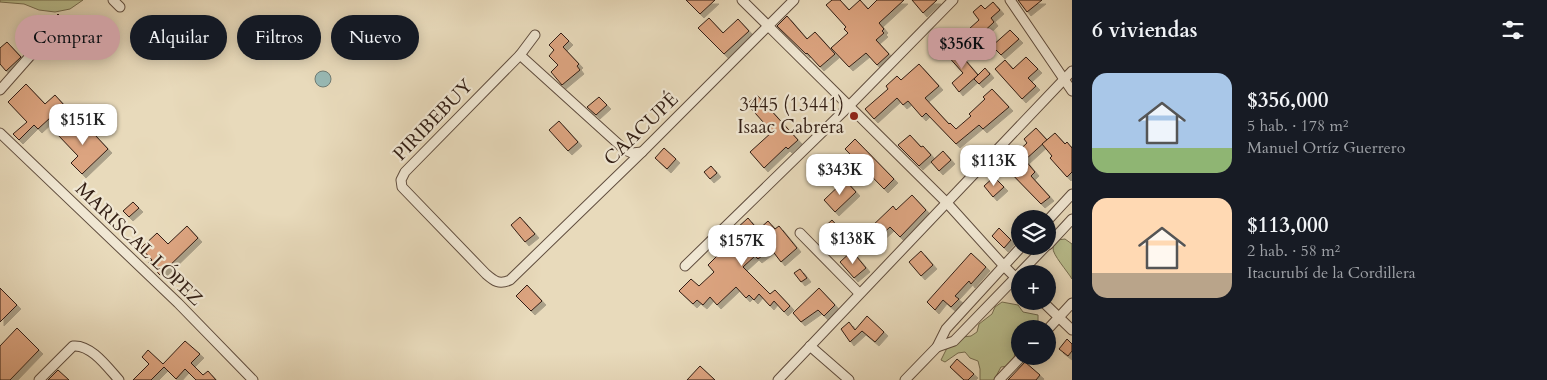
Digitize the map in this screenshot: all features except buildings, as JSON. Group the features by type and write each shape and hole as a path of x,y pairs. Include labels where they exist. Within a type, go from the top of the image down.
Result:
{"street":[{"path":"113,0 120,7"},
{"path":"742,0 947,203 1011,273"},
{"name":"CAACUPÉ","path":"510,280 642,152 794,0"},
{"path":"685,266 849,106 954,0"},
{"path":"1010,0 1072,91"},
{"name":"PIRIBEBUY","path":"510,280 499,283 486,274 402,187 401,180 405,172 520,55 535,36"},
{"path":"520,55 624,150 632,153 642,152"},
{"path":"0,90 26,60"},
{"path":"778,380 1072,71"},
{"name":"MARISCAL LÓPEZ","path":"0,133 178,303 253,380"},
{"path":"1056,211 1072,194"},
{"path":"1056,236 1072,219"},
{"path":"800,232 859,293"},
{"path":"905,380 937,347 946,329 1014,255"},
{"path":"1030,265 1039,255"},
{"path":"937,347 954,342 1011,287"},
{"path":"1056,320 1072,303"},
{"path":"1052,310 1072,330"},
{"path":"39,380 73,346 82,347 92,353 119,380"},
{"path":"810,346 849,380"},
{"path":"999,380 1013,365"}],"green space":[{"path":"0,0 83,0 70,9 55,12 39,10 24,4 0,2"},
{"path":"1065,239 1072,244 1072,279 1056,255 1057,240"},
{"path":"1002,302 1011,304 1011,310 1022,310 1038,315 1038,320 1011,320 1011,363 1009,366 1001,367 994,380 980,380 978,361 970,358 965,352 958,353 945,362 941,360 948,346 963,337 971,336 977,332 979,324 992,314 995,307"}],"water":[{"path":"323,71 331,79 323,87 315,79"}],"place":[{"name":"3445 (13441) Isaac Cabrera","path":"854,116"}]}
